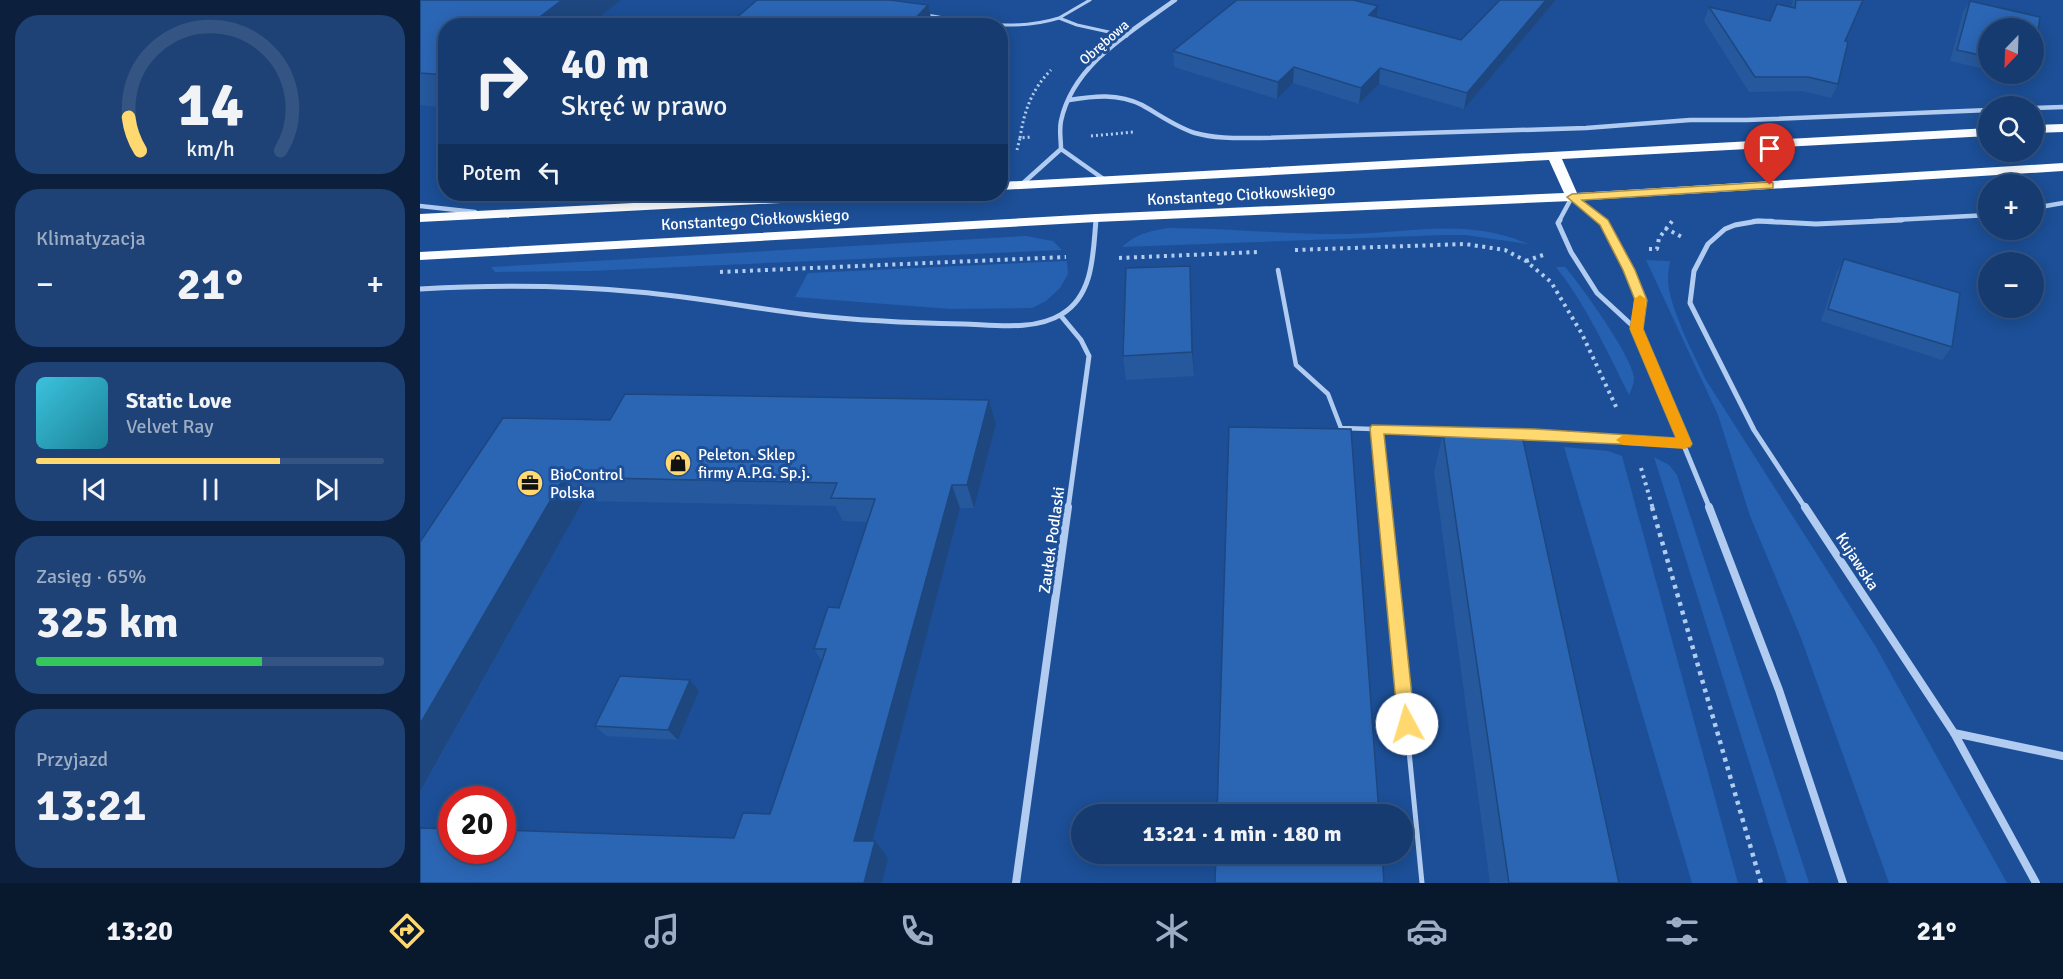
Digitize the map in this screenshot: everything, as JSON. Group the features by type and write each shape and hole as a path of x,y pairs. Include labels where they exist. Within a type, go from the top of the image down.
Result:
{"highway":[{"path":"2044,129 2063,128"},
{"name":"Konstantego Ciołkowskiego","path":"1008,186 1978,133"},
{"path":"1554,156 1572,197"},
{"name":"Konstantego Ciołkowskiego","path":"420,256 1096,219 1572,197 2063,167"},
{"name":"Konstantego Ciołkowskiego","path":"420,218 738,201"}],"street":[{"name":"Obrębowa","path":"1061,149 1061,122 1077,83 1089,69 1127,36 1175,0"},
{"path":"1069,100 1098,95 1118,98 1139,104 1183,129 1198,134 1216,137 1260,138 1586,128 1690,120 1747,120 1978,110"},
{"path":"2044,108 2063,107"},
{"path":"1021,185 1061,149 1107,181"},
{"path":"1636,329 1641,300 1624,260 1604,223 1572,197 1558,223 1571,252 1597,293 1636,329 1685,444 1779,690 1843,883"},
{"path":"2044,206 2063,203"},
{"path":"420,206 487,214"},
{"name":"Kujawska","path":"1978,215 1813,224 1742,224 1725,229 1705,248 1692,274 1690,303 1709,345 1754,430 1954,733 2036,883"},
{"path":"420,288 455,286 586,288 643,292 861,320 998,325 1036,323 1061,316 1076,305 1084,291 1092,256 1096,219"},
{"name":"Zaułek Podlaski","path":"1016,883 1089,356 1081,340 1061,316"},
{"path":"1954,733 2063,756"}],"lane":[{"path":"1008,26 1042,25 1090,0"},
{"path":"925,15 948,18"},
{"path":"1059,18 1077,25 1127,36"},
{"path":"1278,270 1296,366 1328,394 1341,428 1685,444"},
{"path":"1377,428 1422,883"}],"path":[{"path":"1295,250 1465,244 1505,250 1526,261 1551,282 1576,324 1632,440 1761,883"},
{"path":"718,272 1092,256 1121,258 1260,252"}],"shaded area":[{"path":"1168,228 1351,234 1441,228 1484,231 1528,244 1465,235 1445,235 1122,247 1143,234"},
{"path":"1026,236 1053,241 1062,250 590,271 495,272 491,267"},
{"path":"1646,260 1670,261 1668,279 1672,302 1682,330 1706,380 1876,647 2007,883 1889,883 1801,638 1750,516 1718,415"},
{"path":"1067,261 1068,274 1060,288 1046,301 1032,308 950,309 795,297 808,273"},
{"path":"1556,267 1565,267 1604,320 1624,353 1634,377 1629,395 1586,313"},
{"path":"1564,447 1608,451 1622,456 1738,883 1692,883"},
{"path":"1654,457 1669,465 1677,475 1809,883 1787,883"}],"building":[{"path":"420,0 562,0 538,18 438,18 438,74 420,73"},
{"path":"757,0 890,0 928,5 916,18 736,18"},
{"path":"1237,0 1353,0 1378,6 1369,15 1461,40 1500,0 1546,0 1467,93 1380,68 1361,88 1294,67 1278,82 1173,51"},
{"path":"1796,0 1863,0 1845,41 1848,42 1838,84 1808,77 1755,77 1709,7 1770,21 1777,4 1795,8"},
{"path":"1970,1 2040,17 1978,18 1978,55 1957,50"},
{"path":"1844,259 1960,293 1952,347 1828,309"},
{"path":"1190,266 1192,352 1123,356 1126,268"},
{"path":"625,394 989,400 967,485 952,485 854,841 875,841 864,883 420,883 420,828 438,829 438,864 516,864 516,830 734,838 743,813 770,814 826,649 814,649 828,607 839,608 875,499 831,498 837,483 564,477 420,724 420,542 503,418 610,420"},
{"path":"1229,427 1351,429 1378,804 1217,804"},
{"path":"1443,433 1522,435 1619,883 1509,883"},
{"path":"620,676 690,680 668,730 595,726"},
{"path":"1216,864 1383,864 1384,883 1215,883"}],"slow traffic":[{"path":"1623,440 1685,444 1636,329 1640,299"}],"place":[{"name":"Peleton. Sklep firmy A.P.G. Sp.j.","path":"678,463"},
{"name":"BioControl Polska","path":"530,483"}],"route":[{"path":"1407,724 1377,428 1535,434 1685,444 1636,329 1641,300 1629,270 1604,223 1572,197 1770,185"}]}
